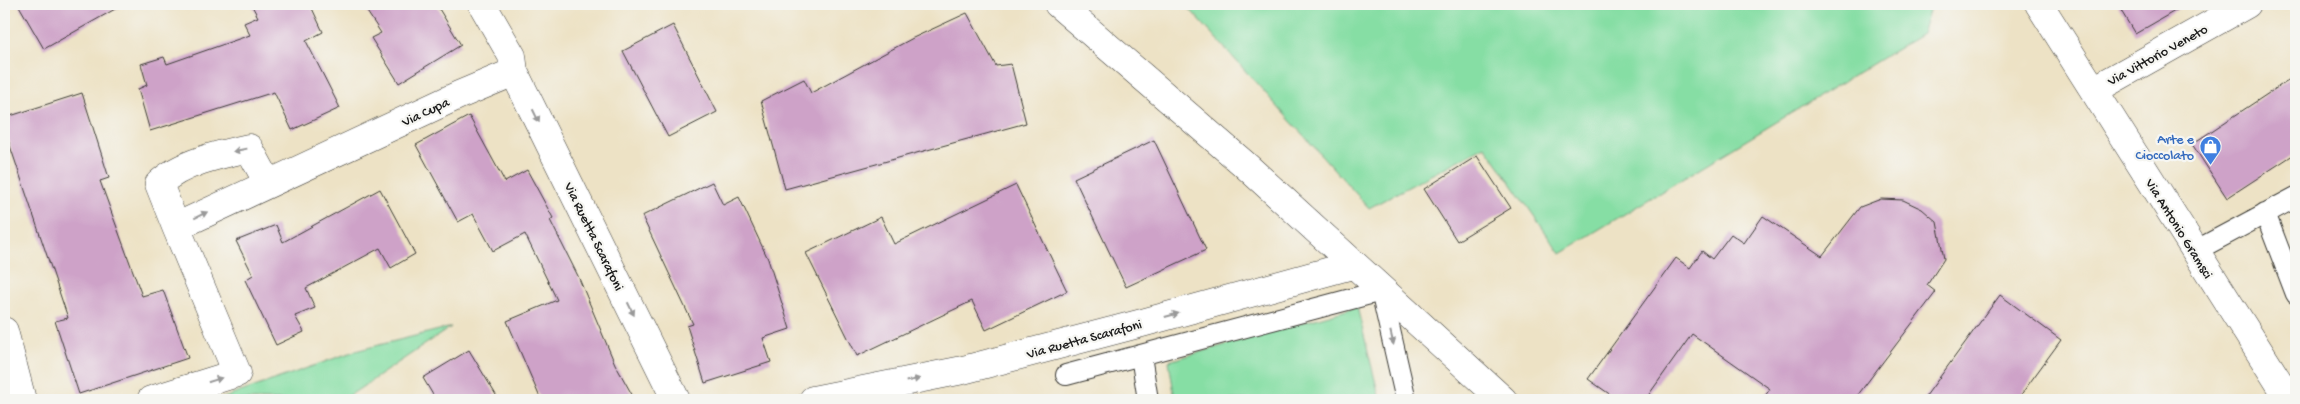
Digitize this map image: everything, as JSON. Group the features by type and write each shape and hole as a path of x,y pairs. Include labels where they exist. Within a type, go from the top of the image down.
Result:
{"street":[{"path":"482,4 512,56 514,72"},
{"path":"1058,4 1243,163 1502,400"},
{"name":"Via Antonio Gramsci","path":"2039,4 2290,400"},
{"name":"Via Vittorio Veneto","path":"2094,90 2247,4"},
{"name":"Via Cupa","path":"176,227 459,95 514,72"},
{"name":"Via Ruetta Scarafoni","path":"514,72 676,400"},
{"path":"151,400 237,373 159,184 168,176 218,155 250,148 268,183"},
{"name":"Via Ruetta Scarafoni","path":"827,399 964,370 1142,323 1352,264"},
{"path":"4,331 22,400"}],"lane":[{"path":"2195,251 2296,196"},
{"path":"2265,213 2296,294"},
{"path":"1066,376 1381,291 1406,400"},
{"path":"1141,356 1148,400"}],"green space":[{"path":"1185,4 1931,4 1922,34 1560,253 1485,146 1369,208"},
{"path":"1357,307 1380,400 1175,400 1169,361"},
{"path":"451,327 343,400 218,400 355,351"}],"building":[{"path":"18,4 124,4 44,49"},
{"path":"251,4 310,4 323,32 306,41 340,108 292,130 274,92 150,131 138,89 147,85 141,64 164,57 167,64 250,35 244,23 258,17"},
{"path":"362,4 436,4 461,45 399,83 371,38 381,33"},
{"path":"2117,4 2187,4 2135,34"},
{"path":"967,13 996,66 1011,64 1026,123 785,189 761,101 804,79 811,93 913,38"},
{"path":"673,25 717,112 668,137 623,51"},
{"path":"2296,75 2296,153 2227,198 2192,144"},
{"path":"82,93 109,178 100,181 142,296 163,290 188,358 79,394 55,321 68,318 4,128 4,118"},
{"path":"469,116 505,182 527,170 553,218 550,220 578,276 615,364 635,400 541,400 507,321 557,300 525,234 493,251 473,214 458,222 416,145"},
{"path":"1154,140 1206,250 1126,287 1074,178"},
{"path":"1477,156 1511,208 1457,241 1424,189"},
{"path":"712,182 723,205 739,197 768,259 790,329 763,338 771,362 705,383 687,326 693,324 642,216"},
{"path":"1016,185 1067,291 986,330 972,301 857,356 806,253 881,217 894,244"},
{"path":"380,189 415,254 391,268 380,248 306,288 315,308 295,316 304,332 276,345 245,280 253,275 236,241 276,225 283,242"},
{"path":"1881,199 1903,200 1922,209 1937,222 1944,259 1927,285 1936,292 1854,400 1762,400 1770,389 1692,334 1645,400 1618,400 1588,379 1676,258 1690,268 1702,251 1712,259 1731,234 1744,243 1763,216 1822,256 1860,207"},
{"path":"2000,295 2061,340 2017,400 1923,400"},
{"path":"469,350 499,400 436,400 423,378"}],"place":[{"name":"Arte e Cioccolato","path":"2210,165"}]}
